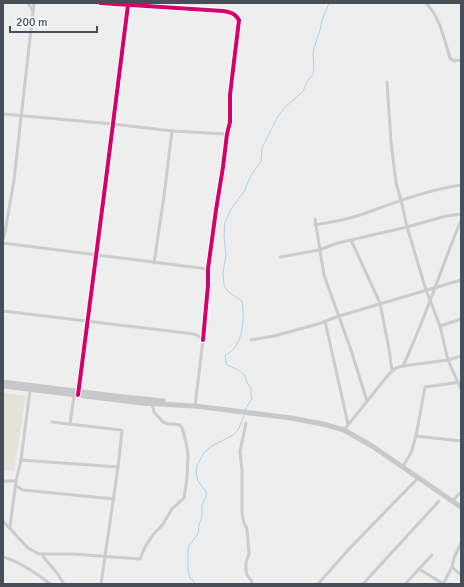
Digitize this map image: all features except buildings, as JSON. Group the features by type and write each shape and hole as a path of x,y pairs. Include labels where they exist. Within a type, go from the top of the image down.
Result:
{"main road":[{"path":"3,382 152,404 177,404"},
{"path":"3,386 30,390 167,402 313,422 344,430 403,466 461,507"}],"street":[{"path":"28,3 33,11"},
{"path":"3,239 14,180 34,3"},
{"path":"100,3 223,11 236,15 239,24 230,95 230,122 208,269 203,340 195,406"},
{"path":"426,3 432,9 436,17 450,58 454,61 461,60"},
{"path":"70,424 88,321 128,5"},
{"path":"386,82 396,183 407,227 426,290 440,326 448,360 461,389"},
{"path":"3,114 172,131 227,134"},
{"path":"154,262 172,131"},
{"path":"315,225 340,221 401,200 446,187 461,186"},
{"path":"280,257 319,250 338,243 407,227 446,216 461,214"},
{"path":"314,219 324,275 367,401"},
{"path":"403,366 410,352 461,220"},
{"path":"351,240 380,303 392,371"},
{"path":"3,243 208,269"},
{"path":"251,340 274,336 380,303 461,280"},
{"path":"3,311 194,334 203,340"},
{"path":"440,326 461,319"},
{"path":"325,321 348,424"},
{"path":"344,430 389,374 396,368 448,360 461,356"},
{"path":"403,466 411,453 416,436 425,387 459,382"},
{"path":"10,528 30,390"},
{"path":"3,520 28,548 34,552 42,554 106,556 140,559 153,535 163,524 172,509 184,498 187,478 188,454 183,430 180,426 163,422 154,412 152,404"},
{"path":"52,422 122,431 114,499 101,584"},
{"path":"246,424 240,452 242,470 242,514 247,529 249,554 246,562 246,571 252,584"},
{"path":"416,436 461,441"},
{"path":"21,460 118,467"},
{"path":"318,584 354,544 419,477"},
{"path":"3,481 16,481"},
{"path":"16,486 23,490 114,499"},
{"path":"452,501 461,492"},
{"path":"363,584 439,501"},
{"path":"419,570 443,584 452,567 454,558 461,543"},
{"path":"42,554 64,584"},
{"path":"405,584 432,555"},
{"path":"3,557 22,566 51,584"},
{"path":"452,567 461,574"}],"shaded area":[{"path":"3,393 26,396 14,471 3,470"}],"waterway":[{"path":"245,410 252,398 251,388 247,383 245,376 237,369 227,365 225,355 231,352 236,346 243,324 242,301 230,293 224,285 223,273 226,255 224,236 225,222 231,209 245,190 250,177 261,161 262,148 277,118 285,107 303,91 313,74 314,48 322,20 329,3"},
{"path":"195,584 190,578 188,571 188,552 189,545 198,534 199,524 202,518 202,505 206,496 206,492 198,481 196,472 197,466 203,454 210,447 233,435 238,430 244,416"}],"cycle path":[{"path":"100,3 223,11 232,13 239,20 230,95 230,122 208,269 203,340"},
{"path":"78,395 128,5"}]}
